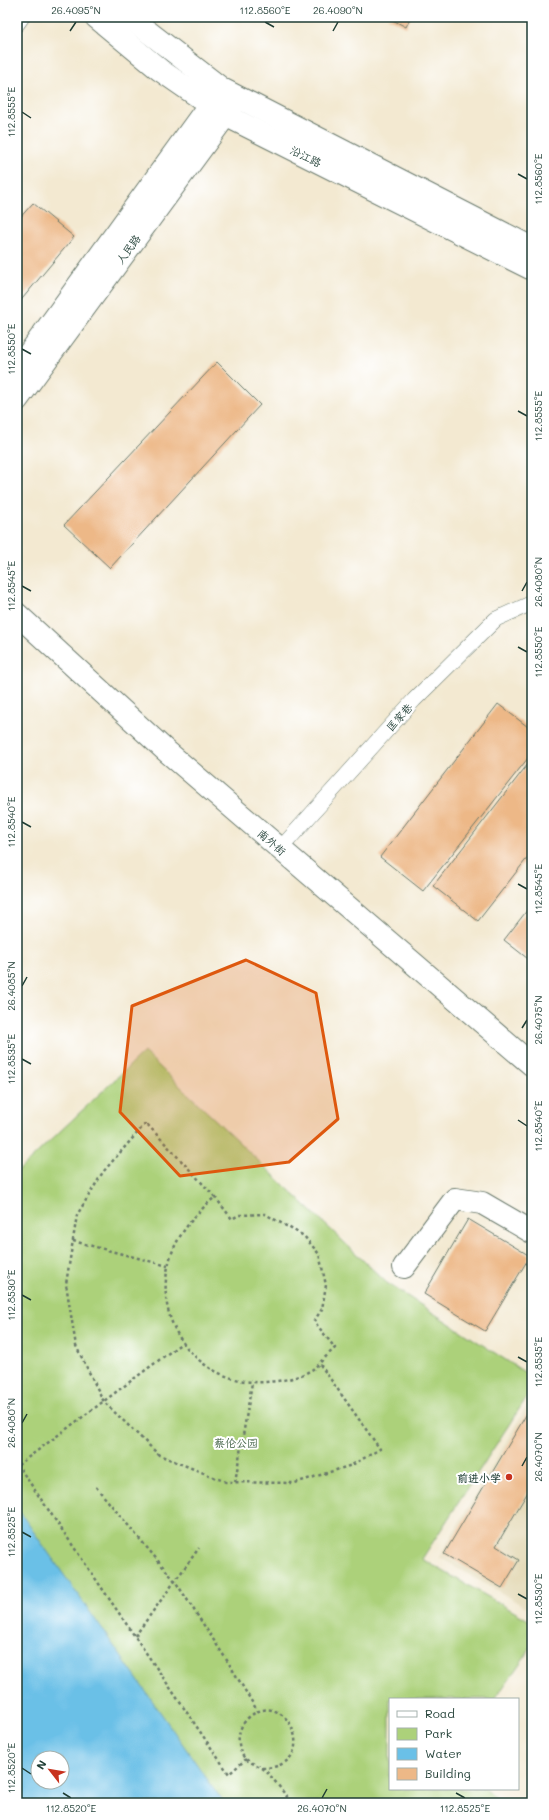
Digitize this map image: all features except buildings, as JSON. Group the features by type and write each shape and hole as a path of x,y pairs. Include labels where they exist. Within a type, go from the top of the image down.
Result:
{"street":[{"name":"沿江路","path":"96,17 160,70 224,102 532,248"},
{"name":"沿江路","path":"129,17 224,102 532,269"},
{"name":"人民路","path":"17,370 224,102"},
{"name":"人民路","path":"17,400 224,102"},
{"name":"南外街","path":"17,614 164,749 532,1065"},
{"path":"404,1267 455,1199 482,1203 532,1232"}],"lane":[{"path":"17,24 22,17"},
{"name":"匡家巷","path":"280,849 414,700 496,619 532,603"}],"path":[{"path":"215,1197 198,1212 180,1236 168,1266 166,1299 175,1330 182,1343 194,1357 221,1375 252,1383 284,1381 312,1369 319,1362 335,1348 314,1321 322,1309 326,1285 319,1254 304,1236 265,1214 239,1215 232,1219 215,1197 146,1123 103,1172 77,1215 66,1284 76,1346 104,1402 158,1455 226,1482 295,1483 352,1465 380,1449 319,1362"},
{"path":"73,1241 168,1266"},
{"path":"182,1343 18,1464 229,1774 246,1759"},
{"path":"235,1482 252,1383"},
{"path":"96,1487 175,1581 228,1662 258,1712"},
{"path":"135,1636 198,1548"},
{"path":"267,1710 276,1712 285,1717 291,1723 295,1732 295,1747 288,1759 280,1765 272,1768 262,1768 253,1765 246,1759 241,1751 239,1732 243,1724 250,1717 258,1712 267,1710"},
{"path":"262,1768 292,1803"}],"highlighted area":[{"path":"246,960 316,993 338,1119 289,1162 180,1176 120,1112 132,1006"}],"shaded area":[{"name":"前进小学","path":"532,1397 532,1611 439,1557"}],"green space":[{"name":"蔡伦公园","path":"144,1052 387,1283 532,1377 532,1389 422,1559 532,1622 532,1646 496,1698 389,1698 389,1790 485,1790 501,1803 17,1803 17,1172"}],"water":[{"path":"17,1508 224,1803 17,1803"}],"place":[{"name":"前进小学","path":"509,1477"}]}
